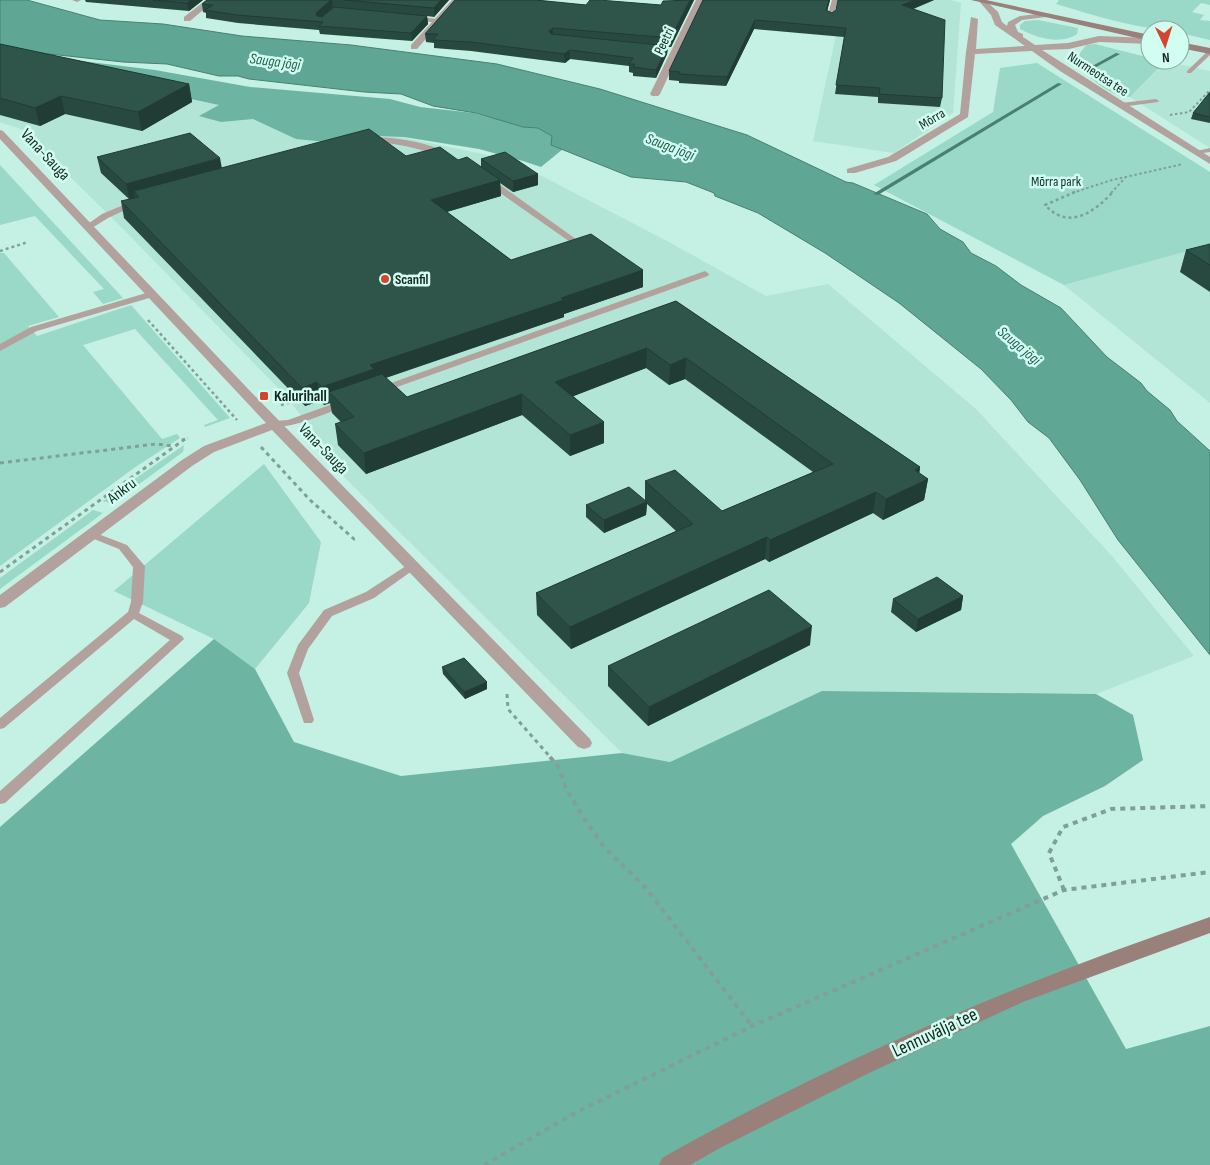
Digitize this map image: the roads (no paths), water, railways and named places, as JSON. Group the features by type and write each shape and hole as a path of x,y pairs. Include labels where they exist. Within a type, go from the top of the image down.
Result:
{"main road":[{"path":"978,1 1140,38"},
{"path":"1190,47 1210,51"},
{"name":"Lennuvälja tee","path":"670,1165 712,1141 856,1069 1016,996 1210,925"}],"street":[{"path":"188,19 211,0"},
{"path":"414,47 456,0"},
{"name":"Peetri","path":"655,94 669,50 700,0"},
{"name":"Nurmeotsa tee","path":"978,1 995,14 998,24 1063,69 1196,152 1208,156"},
{"path":"1043,15 1020,18 1012,24 1014,34 1035,40 1064,43 1109,38 1140,40"},
{"name":"Mõrra","path":"851,171 892,159 965,115 974,19"},
{"path":"970,52 1037,50 1069,46 1083,40 1088,32 1088,25"},
{"path":"1069,46 1064,54 1065,63 1080,78"},
{"name":"Vana-Sauga","path":"0,133 275,424 584,743"},
{"name":"Ankru","path":"0,603 195,458 210,449 275,424"}],"lane":[{"path":"830,18 835,0"},
{"path":"409,18 438,21"},
{"path":"1189,72 1210,51"},
{"path":"1121,105 1156,101"},
{"path":"361,140 386,140 436,150 452,159"},
{"path":"483,177 576,242"},
{"path":"89,226 105,216 145,200"},
{"path":"372,393 705,274"},
{"path":"0,348 34,329 153,294"},
{"path":"275,424 289,423 354,400"},
{"path":"0,725 133,614 137,602 139,566 123,546 92,535"},
{"path":"308,720 293,673 302,648 328,613 370,595 412,566"},
{"path":"0,799 178,639 133,614"}],"water":[{"name":"Sauga jõgi","path":"0,0 27,0 100,20 163,24 242,36 351,45 497,64 600,89 747,135 846,182 853,183 927,214 940,229 963,242 971,253 996,266 1021,285 1061,308 1107,357 1141,383 1147,391 1170,410 1177,421 1210,451 1210,655 1118,540 1080,480 1049,438 1028,422 1011,400 981,369 899,303 825,253 758,213 686,182 631,177 551,145 552,136 538,128 523,127 476,113 433,106 401,94 364,92 249,79 238,76 219,76 167,64 123,62 40,53 0,46"}],"waterway":[{"path":"1087,70 1118,54"},
{"path":"876,194 1060,84"}],"place":[{"name":"Scanfil","path":"385,279"},
{"name":"Kalurihall","path":"264,396"}],"park label":[{"name":"Mõrra park","path":"1056,181"}]}
